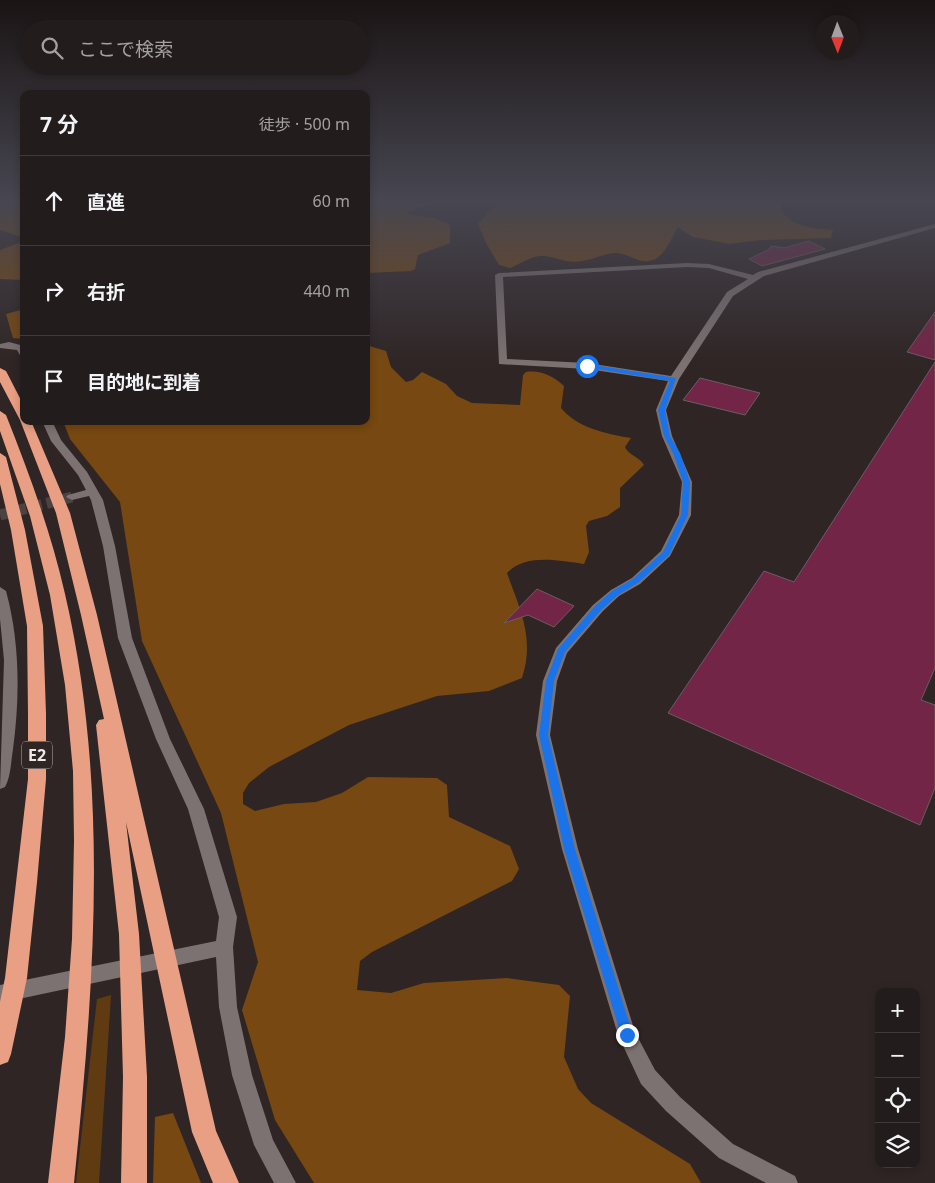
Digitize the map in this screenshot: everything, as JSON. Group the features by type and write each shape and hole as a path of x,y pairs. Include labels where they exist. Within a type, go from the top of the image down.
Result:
{"highway":[{"path":"0,371 20,412"},
{"path":"0,416 38,518 62,620 75,706 83,792 82,937 72,1091 61,1183"},
{"path":"26,425 63,513 88,615 204,1132 226,1183"},
{"name":"E2","path":"0,457 18,530 34,626 37,779 28,882 16,978 0,1054"},
{"path":"88,615 101,696 129,934 135,1077 134,1183"}],"street":[{"path":"788,1183 726,1151 673,1104 648,1077 627,1035 570,849 544,735 550,681 561,651 598,608 615,593 636,581 666,553 685,515 686,482 676,453 667,436 661,410 674,380 730,294 754,278 837,254"},
{"path":"674,380 587,366 502,362 499,275 687,265 709,266 754,278"},
{"path":"1,346 16,345 20,347"},
{"path":"49,425 56,440 83,474 93,491 109,546 125,638 163,739 196,810 228,917 217,949 242,1075 264,1145 286,1183"},
{"path":"72,497 93,491"},
{"path":"0,591 8,625 10,672 8,726 0,784"},
{"path":"0,994 217,949"}],"shaded area":[{"path":"0,254 20,254 20,280 0,279"},
{"path":"370,254 420,254 418,255 415,269 411,271 370,273"},
{"path":"493,254 607,254 574,262 541,256 510,268 499,265"},
{"path":"622,254 661,254 658,258 648,261"},
{"path":"20,310 20,339 13,338 6,314"},
{"path":"370,346 386,351 391,367 406,382 413,380 422,372 446,384 457,396 472,403 520,405 523,375 526,372 546,374 564,386 561,408 575,421 593,429 631,438 625,447 644,465 620,488 620,507 607,516 589,521 586,526 589,552 584,564 554,560 533,561 515,567 507,573 521,612 526,637 526,664 522,678 489,691 437,696 349,725 269,767 249,783 243,793 243,804 255,811 284,804 316,802 342,793 368,777 437,778 447,785 449,817 510,846 519,869 512,881 372,952 360,961 357,990 391,993 424,983 507,978 559,985 570,996 564,1057 578,1089 591,1103 690,1164 701,1183 314,1183 275,1120 242,1010 258,962 221,813 142,641 120,502 70,439 65,425 370,425"},
{"path":"111,995 99,1183 76,1183 97,999"},
{"path":"173,1113 201,1183 153,1183 155,1117"}],"building":[{"path":"759,254 806,254 762,266 749,259"},
{"path":"935,312 935,360 907,352"},
{"path":"935,362 935,668 921,700 935,705 935,788 920,825 668,713 764,571 794,582"},
{"path":"700,378 760,393 745,415 683,400"},
{"path":"537,589 574,606 554,627 528,615 504,623"}],"tunnel":[{"path":"0,515 72,497"}],"route":[{"path":"587,366 674,380 661,410 667,436 676,453 686,482 685,515 666,553 636,581 615,593 598,608 561,651 550,681 544,735 570,849 627,1035"}]}
